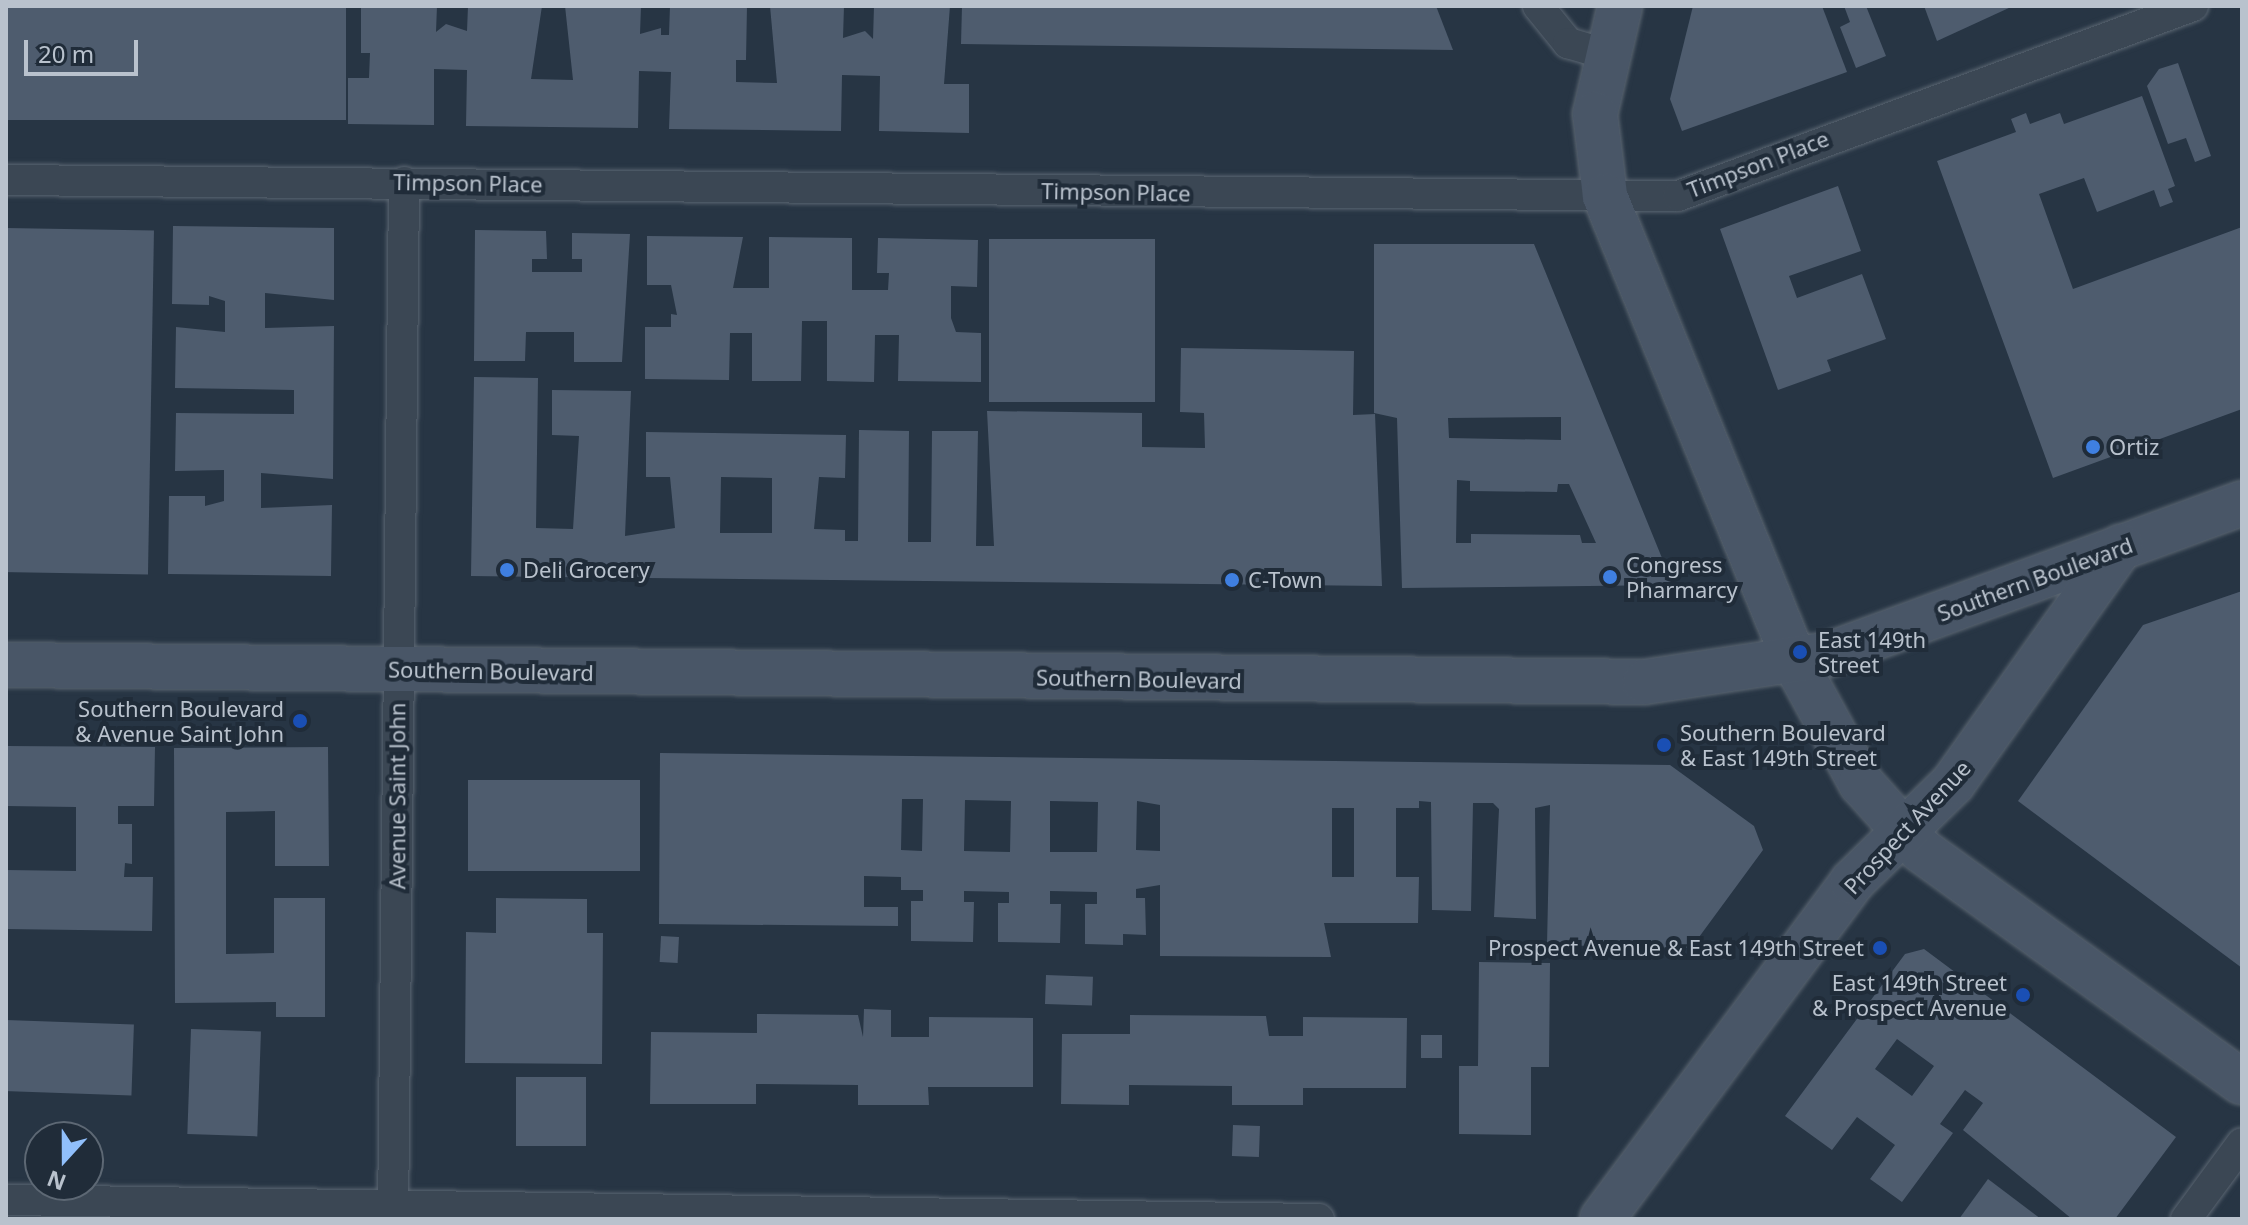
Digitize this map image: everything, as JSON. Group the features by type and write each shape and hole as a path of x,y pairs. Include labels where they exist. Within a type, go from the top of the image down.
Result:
{"main road":[{"path":"1620,6 1594,149 1605,196 1796,664 1861,783 1900,832 2242,1082"},
{"name":"Southern Boulevard","path":"6,665 1564,685 1796,664 2242,503"},
{"name":"Prospect Avenue","path":"1602,1219 1852,882 1953,783 2121,547"}],"street":[{"path":"1538,6 1568,43 1609,55"},
{"name":"Timpson Place","path":"6,180 1678,196 2193,6"},
{"name":"Avenue Saint John","path":"394,1212 404,182"},
{"path":"2186,1219 2242,1143"},
{"path":"6,1200 394,1212 1319,1219"}],"building":[{"path":"6,6 346,6 346,120 6,120"},
{"path":"361,6 437,6 436,32 446,24 467,31 468,6 542,6 531,79 573,80 565,6 641,6 640,34 661,28 661,35 669,35 670,6 747,6 746,60 736,60 736,82 777,83 770,6 844,6 843,38 865,31 873,39 874,6 950,6 944,84 969,84 969,133 879,131 880,76 842,75 841,131 669,129 671,72 639,71 638,128 466,126 467,70 434,69 434,125 348,124 348,78 369,78 370,53 361,53"},
{"path":"962,6 1436,6 1453,50 961,44"},
{"path":"1693,6 1822,6 1847,72 1682,131 1670,99"},
{"path":"1844,6 1866,6 1886,56 1856,68 1840,27 1850,22"},
{"path":"1924,6 2010,6 2011,7 1937,41"},
{"path":"2178,63 2211,156 2195,162 2186,138 2168,144 2147,86 2159,69"},
{"path":"2142,96 2175,186 2168,189 2173,202 2160,207 2154,190 2097,212 2084,178 2039,194 2073,289 2242,227 2242,409 2053,478 1937,161 2016,132 2011,119 2026,113 2030,124 2060,113 2064,124"},
{"path":"1838,186 1861,251 1789,276 1797,298 1862,274 1886,339 1827,360 1831,371 1778,390 1720,229"},
{"path":"173,226 334,228 334,300 265,293 265,328 334,326 333,479 261,473 261,508 332,505 331,576 168,574 169,496 205,496 205,506 224,501 224,470 175,471 176,413 294,414 294,390 175,388 176,327 225,332 225,301 209,296 209,305 172,304"},
{"path":"6,228 154,231 148,575 6,572"},
{"path":"475,230 546,231 547,259 532,259 532,272 582,272 582,259 572,259 572,233 630,234 622,362 574,362 574,332 526,332 525,361 474,361"},
{"path":"647,236 743,237 733,288 769,288 769,237 852,238 852,290 888,290 889,273 877,273 878,238 978,240 977,287 951,286 951,318 956,332 981,333 981,382 898,381 899,335 875,335 874,382 827,381 827,321 802,321 801,381 752,381 752,333 730,333 729,380 645,379 645,327 671,327 671,314 677,315 671,285 647,285"},
{"path":"989,239 1155,239 1155,402 989,402"},
{"path":"1374,244 1534,244 1673,585 1402,588 1397,418 1374,413","holes":["1561,417 1561,440 1449,438 1448,418","1457,480 1470,481 1470,491 1557,492 1558,484 1569,484 1596,543 1582,543 1580,535 1471,534 1471,543 1456,543"]},
{"path":"1181,348 1354,351 1353,415 1375,414 1382,586 471,576 474,377 538,378 536,528 573,529 579,436 552,435 552,390 631,391 625,536 675,528 670,477 646,477 646,432 846,435 845,478 819,477 814,529 845,530 845,541 858,541 859,430 909,431 908,542 931,542 932,431 978,431 976,546 994,546 987,411 1142,413 1142,447 1205,448 1204,413 1180,412","holes":["721,477 772,478 772,533 720,533"]},
{"path":"2242,591 2242,968 2018,801 2143,625"},
{"path":"6,746 155,747 154,806 118,806 118,824 132,824 132,864 125,863 124,877 153,877 152,931 6,929 6,870 76,871 76,807 6,806"},
{"path":"328,747 329,866 275,866 275,811 226,812 226,954 274,953 274,898 325,898 325,1017 276,1017 276,1002 175,1003 174,748"},
{"path":"660,753 1670,765 1754,826 1763,850 1691,948 1547,945 1550,805 1535,808 1536,919 1494,917 1499,809 1493,803 1473,803 1471,911 1432,910 1431,802 1419,801 1419,808 1396,808 1396,877 1419,877 1418,923 1324,923 1331,957 1160,956 1160,885 1136,889 1136,898 1145,898 1146,935 1123,934 1123,945 1085,944 1085,904 1097,904 1097,892 1050,891 1050,904 1061,904 1060,943 998,942 998,903 1009,903 1009,892 964,891 964,902 974,902 973,942 911,941 911,901 923,901 923,890 901,890 901,877 864,876 864,907 898,907 898,926 659,924","holes":["902,799 923,799 922,851 901,850","965,800 1011,801 1010,852 964,851","1050,801 1098,802 1097,852 1050,852","1137,801 1160,805 1160,851 1136,850","1332,808 1354,808 1354,877 1332,877"]},
{"path":"468,780 640,780 640,871 468,871"},
{"path":"496,898 587,899 587,933 603,933 602,1064 465,1063 466,932 496,933"},
{"path":"661,936 679,937 678,963 660,962"},
{"path":"1924,949 2176,1137 2115,1219 2072,1219 1963,1130 1983,1103 1965,1090 1940,1124 1953,1133 1902,1202 1870,1179 1895,1145 1857,1117 1832,1150 1785,1116 1905,954","holes":["1897,1039 1934,1066 1912,1096 1875,1069"]},
{"path":"1479,962 1550,963 1549,1067 1531,1067 1531,1135 1459,1134 1459,1066 1478,1066"},
{"path":"1046,975 1093,977 1092,1006 1045,1004"},
{"path":"864,1009 891,1010 891,1037 929,1037 929,1017 1033,1018 1033,1087 928,1087 929,1105 858,1105 858,1085 756,1084 756,1104 650,1104 651,1032 757,1033 757,1014 858,1015 863,1037"},
{"path":"1130,1015 1266,1016 1269,1036 1303,1036 1303,1017 1407,1018 1406,1088 1303,1088 1303,1105 1232,1105 1232,1086 1129,1085 1129,1105 1061,1104 1062,1034 1130,1034"},
{"path":"6,1020 134,1024 131,1095 6,1091"},
{"path":"191,1029 261,1031 257,1136 187,1134"},
{"path":"1421,1035 1442,1035 1442,1058 1421,1058"},
{"path":"516,1077 586,1077 586,1146 516,1146"},
{"path":"1233,1125 1260,1126 1259,1157 1232,1156"},
{"path":"1988,1179 2041,1219 1959,1219"}],"place":[{"name":"Ortiz","path":"2093,447"},
{"name":"Deli Grocery","path":"507,570"},
{"name":"Congress Pharmarcy","path":"1610,577"},
{"name":"C-Town","path":"1232,580"},
{"name":"East 149th Street","path":"1800,652"},
{"name":"Southern Boulevard & Avenue Saint John","path":"300,721"},
{"name":"Southern Boulevard & East 149th Street","path":"1664,745"},
{"name":"Prospect Avenue & East 149th Street","path":"1880,948"},
{"name":"East 149th Street & Prospect Avenue","path":"2023,995"}]}
